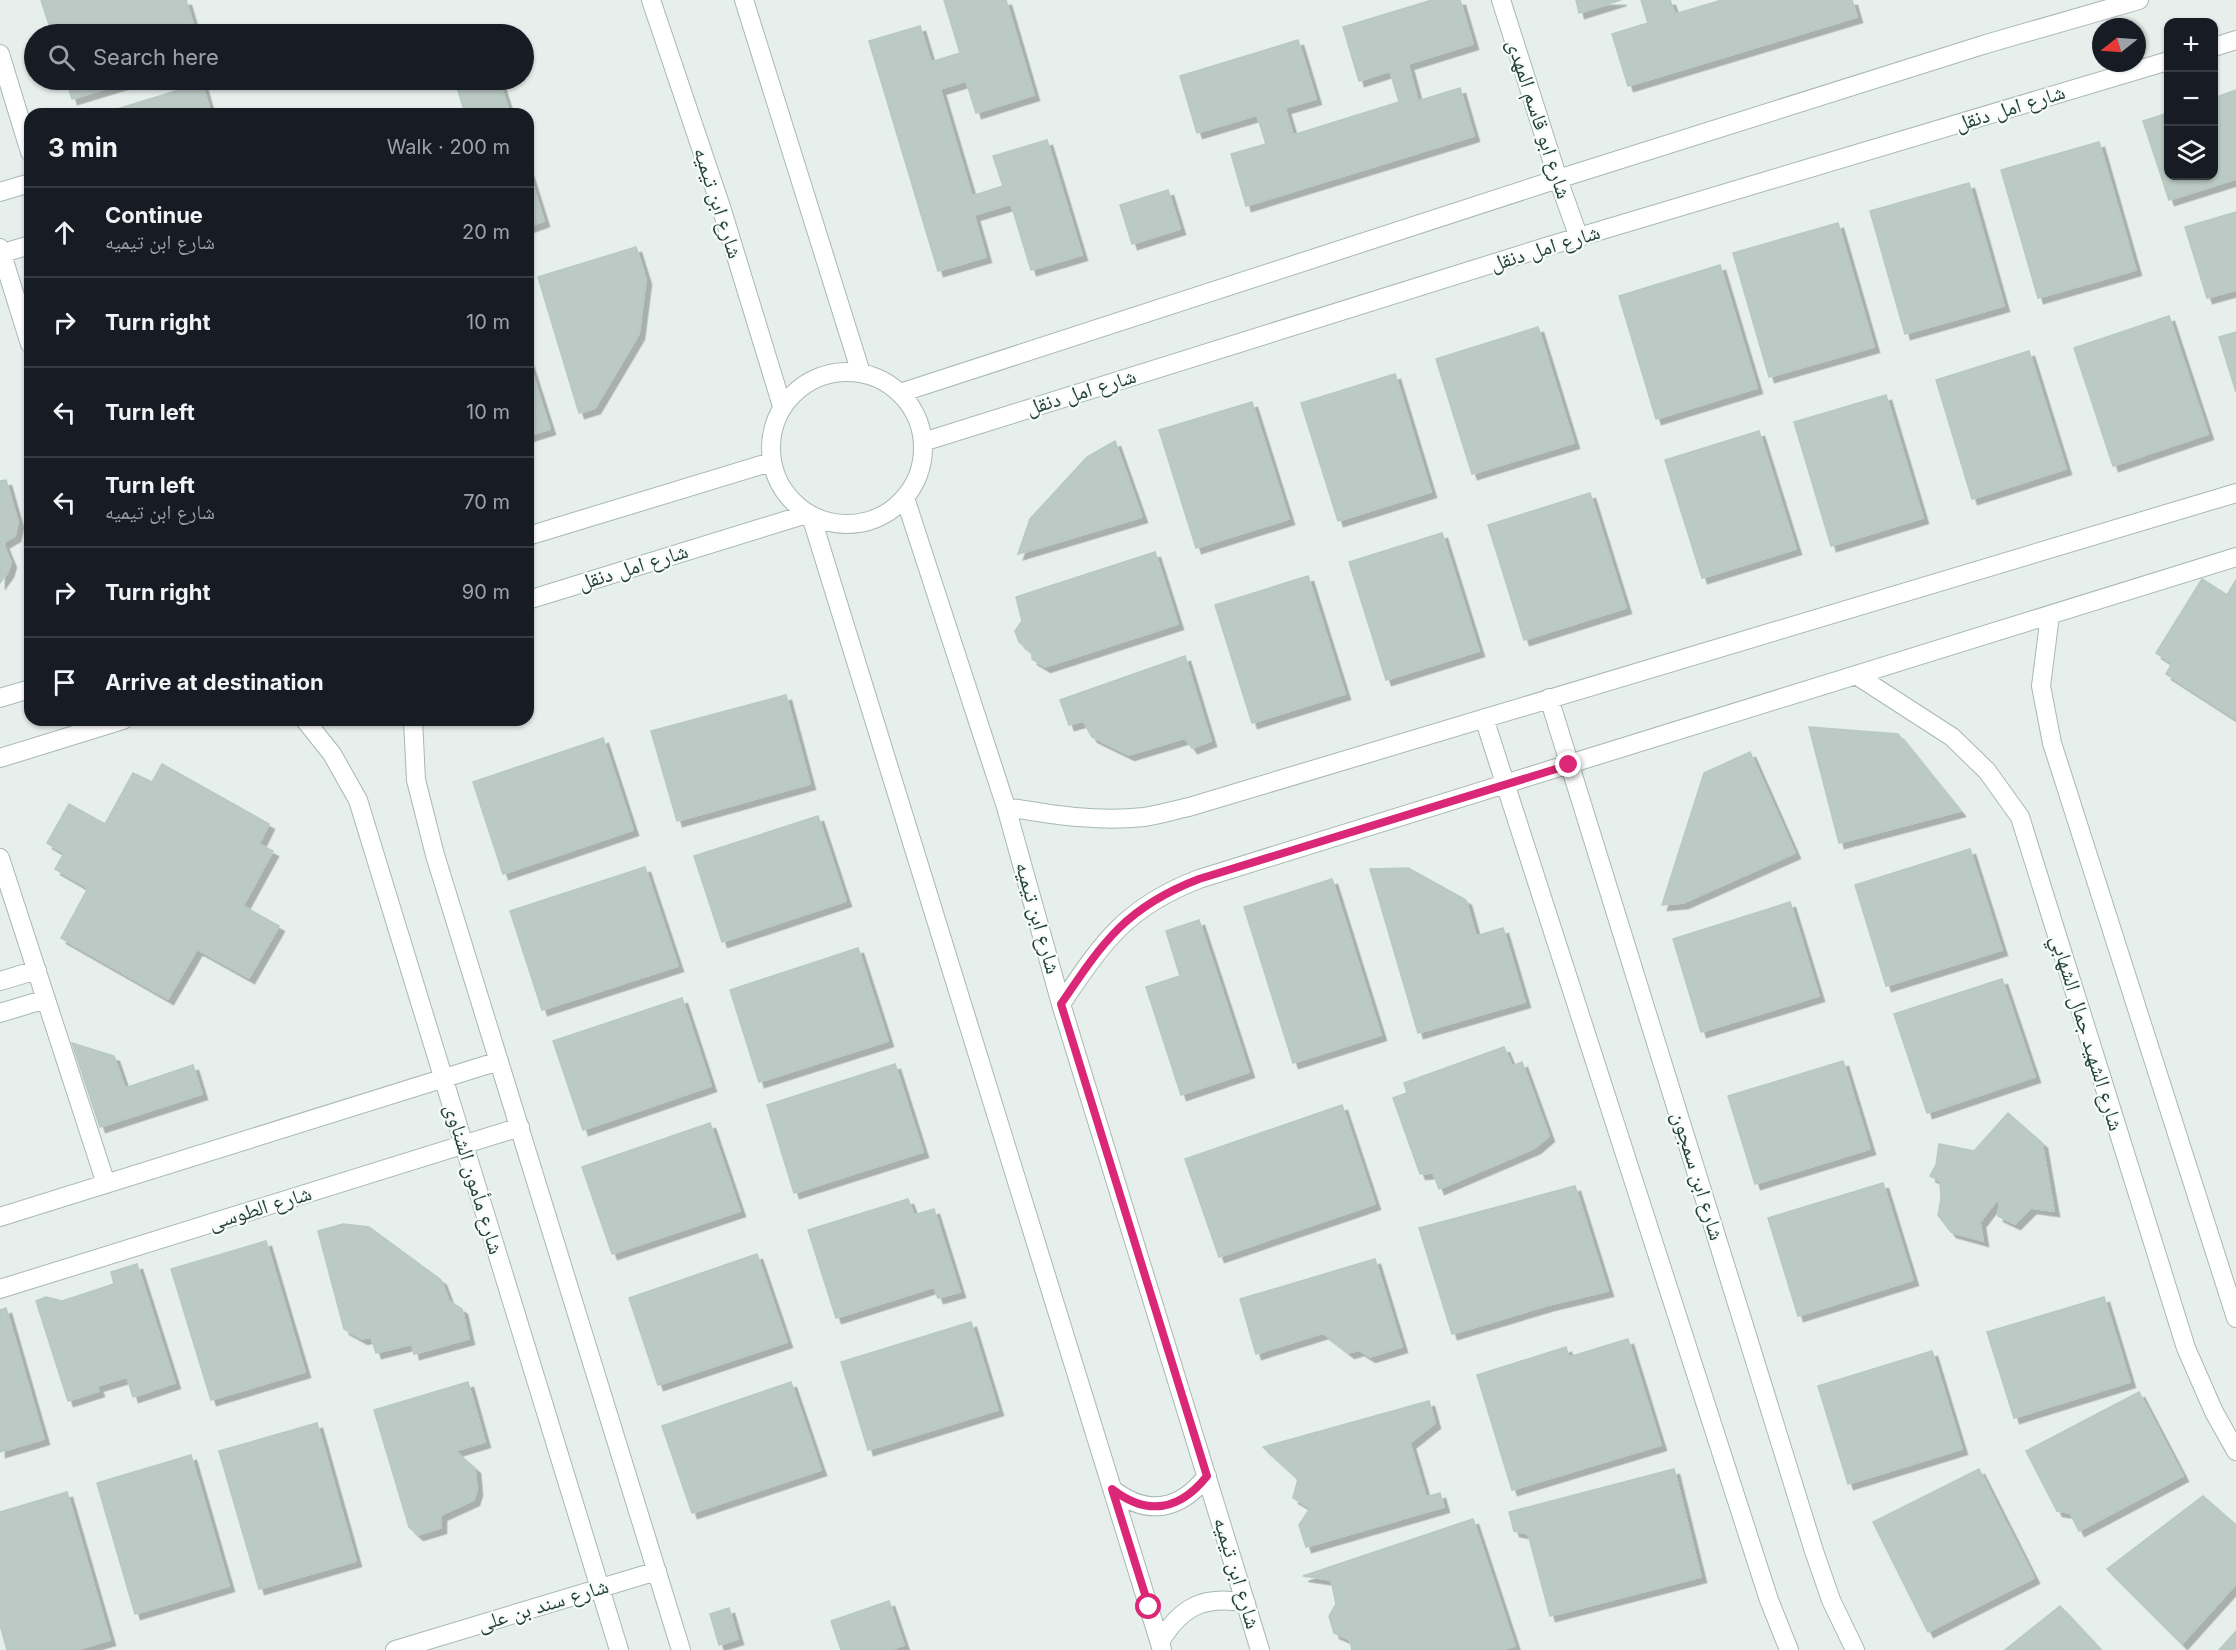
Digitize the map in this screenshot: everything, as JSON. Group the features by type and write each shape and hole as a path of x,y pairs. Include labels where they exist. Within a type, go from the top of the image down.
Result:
{"street":[{"name":"شارع ابن تيميه","path":"651,0 721,207 782,406"},
{"path":"744,0 861,373"},
{"name":"شارع ابو قاسم المهدى","path":"1501,0 1579,238"},
{"path":"900,393 1558,179 1986,44 2139,0"},
{"path":"2218,46 2236,40"},
{"path":"0,54 24,132"},
{"name":"شارع امل دنقل","path":"923,442 1579,238 2164,62"},
{"path":"0,192 24,185"},
{"path":"24,246 0,252 24,326"},
{"path":"834,373 861,373 882,380 900,393 913,411 920,426 923,442 919,474 905,498 890,512 871,521 852,525 831,523 809,515 784,492 771,462 770,443 774,423 782,406 808,381 834,373"},
{"path":"534,534 771,462"},
{"path":"1006,807 1070,817 1101,819 1144,817 1189,807 2236,493"},
{"name":"شارع ابن تيميه","path":"905,498 1006,807 1061,1004 1260,1650"},
{"path":"809,515 1161,1646"},
{"name":"شارع امل دنقل","path":"534,598 809,515"},
{"path":"1061,1004 1092,958 1129,918 1174,889 1199,879 2236,557"},
{"path":"2050,615 2041,686 2052,743 2236,1318"},
{"name":"شارع الشهيد جمال الشهابي","path":"1856,675 1952,737 1987,771 2020,817 2186,1348 2214,1412 2236,1451"},
{"path":"0,698 24,691"},
{"name":"شارع ابن سمجون","path":"1549,698 1814,1551 1831,1600 1855,1650"},
{"path":"1484,718 1778,1627 1789,1650"},
{"path":"0,758 104,726"},
{"name":"شارع مأمون الشناوى","path":"310,726 332,754 358,800 619,1650"},
{"path":"413,726 416,780 435,855 681,1650"},
{"path":"0,858 106,1184"},
{"path":"0,981 37,970"},
{"path":"0,1013 46,999"},
{"path":"0,1217 499,1061"},
{"name":"شارع الطوسى","path":"0,1289 520,1127"},
{"path":"1112,1489 1139,1504 1155,1507 1170,1505 1185,1498 1207,1476"},
{"name":"شارع سند بن على","path":"395,1650 657,1571"},
{"path":"1161,1646 1168,1627 1195,1605 1211,1600 1246,1603"}],"building":[{"path":"41,0 186,0 193,24 49,24"},
{"path":"944,0 1006,0 1034,95 976,113 966,81 940,89 972,196 1003,186 993,156 1047,140 1082,255 1031,270 1011,204 974,215 986,257 938,271 869,41 920,26 931,62 960,53"},
{"path":"1432,0 1460,0 1473,44 1408,64 1418,101 1460,88 1474,136 1246,206 1231,154 1266,144 1257,115 1197,133 1180,76 1298,40 1316,99 1285,108 1293,135 1399,102 1390,71 1359,81 1343,27"},
{"path":"1576,0 1621,0 1579,13"},
{"path":"1641,0 1670,0 1675,14 1722,0 1852,0 1857,17 1628,86 1612,34 1648,23"},
{"path":"69,90 102,90 72,99"},
{"path":"179,90 204,90 209,108 121,108"},
{"path":"458,90 502,90 508,108 463,108"},
{"path":"2236,90 2236,179 2169,200 2143,121 2164,114 2164,180 2218,180 2218,97"},
{"path":"2099,142 2136,270 2038,298 2001,170"},
{"path":"1969,183 2004,306 1905,334 1870,211"},
{"path":"534,189 544,221 534,225"},
{"path":"1168,190 1180,229 1132,244 1120,205"},
{"path":"2236,212 2236,290 2207,298 2185,227"},
{"path":"1838,223 1874,347 1769,377 1733,253"},
{"path":"636,247 646,279 639,334 595,408 579,413 538,277"},
{"path":"1720,265 1757,388 1656,419 1619,296"},
{"path":"2169,316 2208,434 2113,466 2074,348"},
{"path":"1538,327 1574,443 1472,474 1436,359"},
{"path":"2236,332 2236,392 2219,337"},
{"path":"2029,351 2066,469 1972,499 1936,380"},
{"path":"1395,374 1431,492 1338,521 1301,403"},
{"path":"534,379 550,429 534,434"},
{"path":"1886,395 1923,518 1831,546 1794,422"},
{"path":"1252,402 1289,519 1196,548 1159,430"},
{"path":"1759,431 1796,549 1702,578 1665,460"},
{"path":"1115,441 1142,517 1018,554 1030,519 1087,457"},
{"path":"6,480 18,522 15,536 3,543 11,562 8,572 0,583 0,481"},
{"path":"1590,493 1626,608 1524,640 1488,525"},
{"path":"1442,533 1479,651 1386,680 1349,562"},
{"path":"1155,552 1178,624 1045,667 1032,659 1032,652 1019,642 1015,631 1022,621 1016,597"},
{"path":"1308,576 1345,694 1252,723 1215,605"},
{"path":"2202,579 2227,595 2236,580 2236,719 2166,674 2172,663 2156,653"},
{"path":"1185,656 1211,741 1192,748 1185,738 1129,755 1092,737 1083,721 1069,725 1060,700"},
{"path":"786,695 810,784 677,821 651,731"},
{"path":"1809,727 1898,734 1960,811 1839,843"},
{"path":"603,738 633,830 503,874 473,782"},
{"path":"1750,752 1795,853 1683,903 1662,905 1704,773"},
{"path":"162,764 269,824 259,844 273,851 243,906 279,926 249,978 197,949 168,999 61,938 88,888 55,869 64,853 47,843 69,804 105,824 133,773 152,782"},
{"path":"818,816 846,901 722,942 694,856"},
{"path":"1970,849 2002,950 1886,986 1855,885"},
{"path":"645,867 678,966 542,1010 510,911"},
{"path":"1408,868 1466,900 1476,936 1503,928 1525,1002 1418,1033 1370,869"},
{"path":"1332,879 1381,1035 1293,1063 1244,907"},
{"path":"1790,902 1819,996 1701,1032 1673,939"},
{"path":"1199,920 1249,1072 1181,1095 1146,987 1180,976 1166,931"},
{"path":"858,948 888,1041 759,1082 730,990"},
{"path":"2002,979 2035,1077 1927,1113 1894,1014"},
{"path":"682,998 711,1086 583,1130 553,1041"},
{"path":"72,1043 114,1056 125,1088 193,1065 202,1094 100,1127"},
{"path":"1504,1047 1512,1066 1522,1062 1549,1136 1535,1148 1439,1189 1433,1173 1420,1174 1393,1098 1407,1093 1404,1083"},
{"path":"1843,1061 1870,1149 1755,1184 1728,1096"},
{"path":"895,1064 923,1152 794,1193 767,1105"},
{"path":"1342,1105 1375,1204 1219,1257 1185,1159"},
{"path":"2008,1113 2042,1143 2054,1211 2031,1208 2015,1224 1998,1216 2000,1196 1980,1222 1983,1241 1951,1232 1938,1215 1941,1199 1940,1181 1930,1176 1936,1165 1939,1144 1974,1151"},
{"path":"710,1123 740,1211 612,1254 582,1167"},
{"path":"1883,1183 1913,1280 1798,1316 1768,1218"},
{"path":"1575,1186 1608,1291 1549,1305 1452,1334 1419,1228"},
{"path":"908,1199 914,1215 934,1209 960,1292 938,1298 934,1287 836,1318 808,1230"},
{"path":"343,1224 369,1227 441,1280 449,1301 462,1309 469,1339 414,1354 412,1344 376,1353 371,1337 362,1339 344,1329 318,1231"},
{"path":"266,1241 305,1372 211,1400 171,1269"},
{"path":"757,1254 787,1342 658,1385 629,1298"},
{"path":"1375,1259 1402,1347 1370,1357 1359,1350 1349,1353 1323,1333 1256,1354 1240,1299"},
{"path":"137,1264 175,1383 133,1397 127,1377 97,1386 99,1391 68,1401 36,1301 46,1297 62,1301 114,1284 111,1272"},
{"path":"2104,1297 2130,1382 2014,1418 1987,1332"},
{"path":"6,1308 44,1439 0,1452 0,1310"},
{"path":"971,1322 998,1410 868,1450 841,1362"},
{"path":"1628,1339 1661,1445 1512,1490 1477,1375 1566,1347 1569,1357"},
{"path":"1932,1351 1962,1449 1848,1484 1818,1386"},
{"path":"468,1382 485,1442 455,1451 475,1468 477,1490 474,1500 441,1515 441,1528 418,1535 409,1527 374,1410"},
{"path":"791,1382 821,1470 692,1513 662,1426"},
{"path":"2139,1392 2183,1476 2079,1531 2070,1513 2057,1511 2026,1451"},
{"path":"1429,1401 1435,1423 1410,1443 1426,1497 1440,1493 1444,1507 1306,1547 1299,1525 1310,1508 1293,1498 1298,1479 1263,1447"},
{"path":"317,1423 356,1561 259,1589 219,1451"},
{"path":"191,1455 229,1586 135,1614 97,1483"},
{"path":"1674,1469 1701,1577 1550,1616 1528,1534 1514,1531 1509,1512"},
{"path":"1979,1469 2034,1578 1928,1632 1873,1522"},
{"path":"67,1492 110,1640 76,1650 7,1650 0,1625 0,1512"},
{"path":"2203,1496 2236,1525 2236,1584 2182,1644 2107,1569"},
{"path":"1473,1519 1515,1646 1502,1650 1352,1650 1350,1640 1334,1633 1329,1616 1336,1604 1331,1580 1303,1576"},
{"path":"889,1601 904,1645 890,1650 841,1650 831,1621"},
{"path":"2060,1606 2101,1650 2005,1650"},
{"path":"729,1608 738,1639 719,1645 710,1614"},
{"path":"2236,1631 2236,1650 2219,1650"}],"route":[{"path":"1149,1607 1112,1489 1139,1504 1155,1507 1170,1505 1185,1498 1207,1476 1061,1004 1092,958 1110,937 1129,918 1174,889 1199,879 1569,765"}]}
